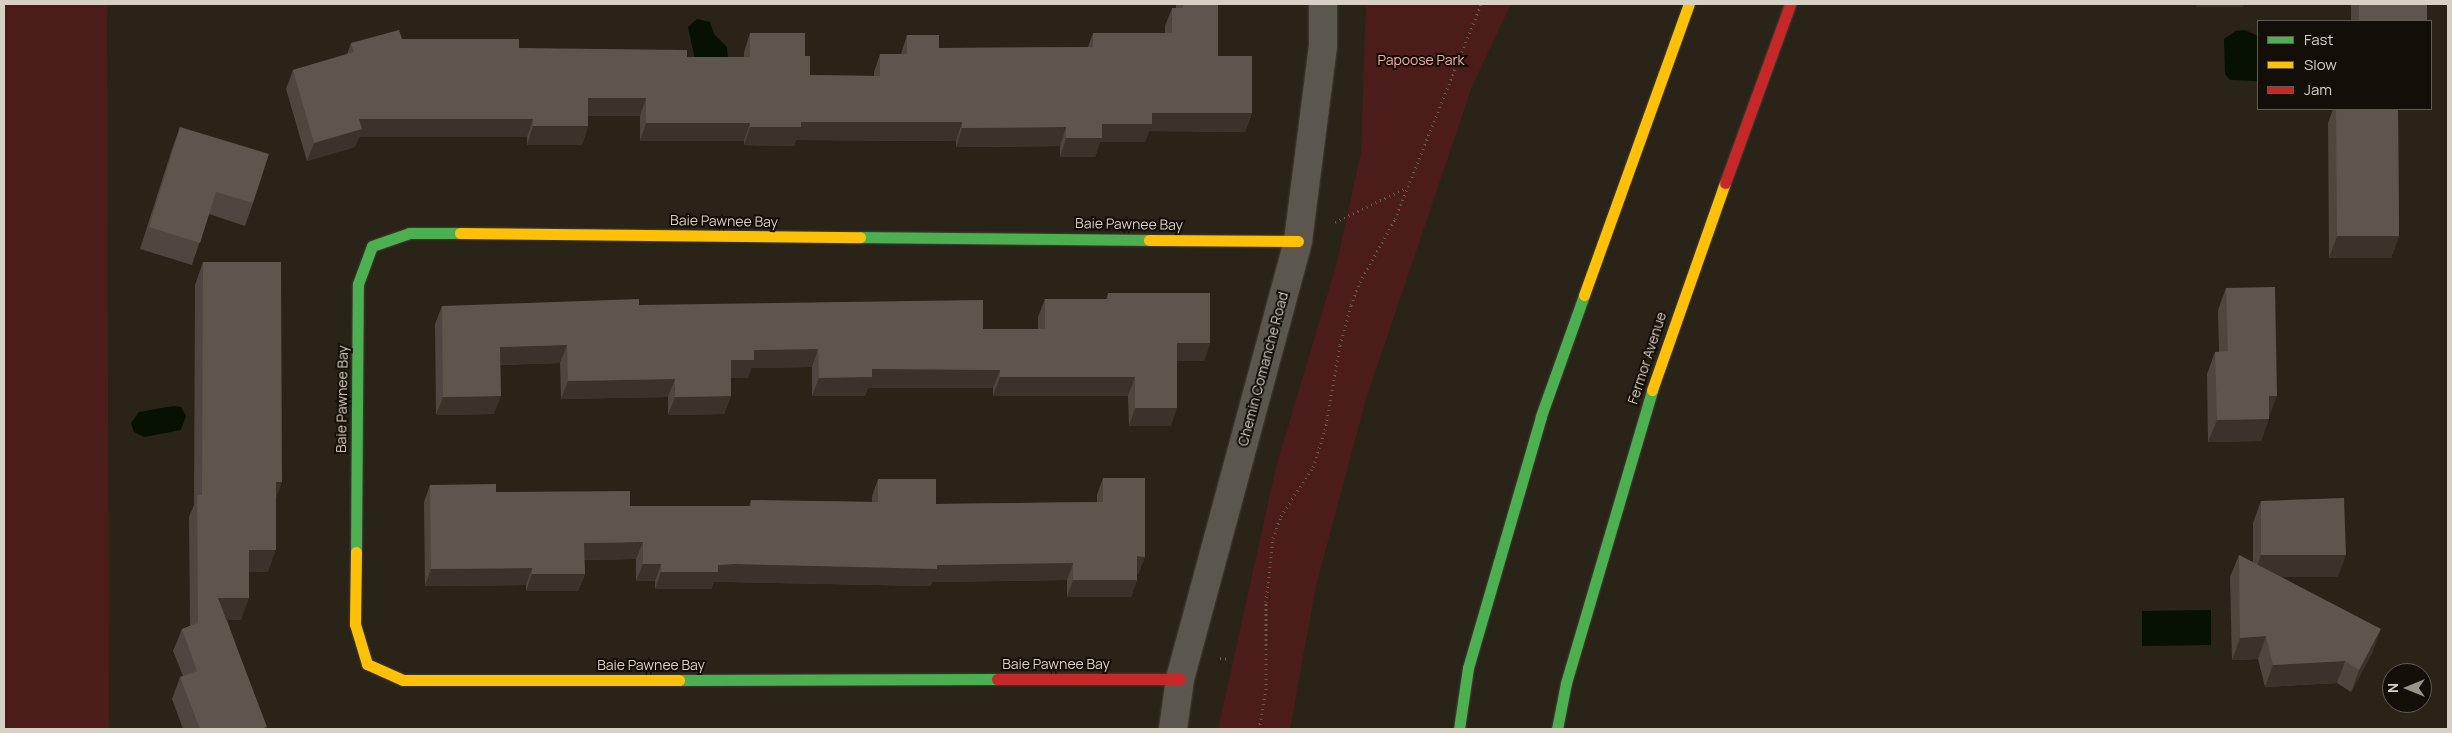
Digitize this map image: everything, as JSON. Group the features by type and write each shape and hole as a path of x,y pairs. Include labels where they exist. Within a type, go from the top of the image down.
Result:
{"main road":[{"path":"1459,729 1468,668 1541,416 1689,4"},
{"name":"Fermor Avenue","path":"1557,729 1566,683 1617,503 1670,334 1790,4"},
{"name":"Baie Pawnee Bay","path":"1180,679 403,680 366,664 355,624 358,284 372,246 409,233 1298,241"}],"street":[{"name":"Chemin Comanche Road","path":"1172,729 1180,679 1298,241 1323,46 1323,4"}],"path":[{"path":"1259,729 1266,690 1266,602 1273,538 1281,516 1313,466 1325,430 1340,346 1360,282 1395,219 1481,4"},
{"path":"1298,241 1407,188"}],"green space":[{"path":"4,4 107,4 109,729 4,729"},
{"name":"Papoose Park","path":"1366,4 1511,4 1473,84 1366,399 1316,586 1290,729 1218,729 1276,467 1337,262 1361,152"}],"shaded area":[{"path":"697,19 710,22 714,34 727,47 728,60 695,60 688,27"},
{"path":"2245,30 2257,36 2257,81 2230,80 2225,74 2224,39 2236,31"},
{"path":"174,406 181,407 186,416 181,430 144,437 134,432 131,423 139,412"},
{"path":"2211,610 2211,645 2142,646 2142,611"}],"building":[{"path":"1183,4 1218,4 1218,56 1252,56 1252,113 1152,113 1152,124 1102,124 1102,138 1066,138 1066,127 962,128 962,122 801,122 801,127 750,127 750,123 646,123 646,98 588,98 588,126 533,126 533,119 359,119 362,129 314,143 293,70 354,52 351,43 399,30 402,39 519,39 519,48 687,50 687,57 750,57 750,33 805,33 805,56 810,56 810,75 880,76 880,54 907,54 907,35 939,35 939,48 1093,47 1093,33 1172,33 1172,8 1183,8"},
{"path":"2359,4 2427,4 2427,20 2359,20"},
{"path":"2336,110 2398,110 2399,236 2337,236"},
{"path":"180,127 269,154 253,203 216,192 200,243 149,227"},
{"path":"203,262 281,262 282,482 276,482 276,550 249,550 249,598 218,598 267,727 260,729 200,729 180,677 197,671 182,629 198,623 197,495 202,495"},
{"path":"2275,287 2277,396 2269,396 2269,419 2217,420 2215,352 2228,351 2226,288"},
{"path":"1108,293 1210,293 1210,343 1177,343 1177,408 1135,408 1135,377 1000,377 1000,370 872,369 872,377 819,378 818,349 754,350 754,360 731,360 731,396 675,397 675,379 568,381 567,345 500,347 501,396 443,397 442,306 639,299 639,305 983,300 983,329 1045,329 1045,299 1108,299"},
{"path":"1103,478 1145,478 1145,557 1137,556 1137,580 1073,580 1073,563 937,565 937,569 734,564 718,565 718,572 661,572 661,564 643,564 643,542 584,543 585,574 532,574 532,568 431,569 430,485 496,484 496,492 630,491 630,506 751,506 751,500 878,502 878,479 936,479 936,504 1103,502"},
{"path":"2344,498 2346,555 2261,555 2261,501"},
{"path":"2239,555 2381,629 2359,670 2345,661 2273,665 2266,636 2240,638"}],"traffic: fast":[{"path":"356,552 358,284 372,246 409,233 460,233"},
{"path":"860,237 1149,240"},
{"path":"1459,729 1468,668 1541,416 1584,295"},
{"path":"1557,729 1566,683 1652,390"},
{"path":"679,680 997,679"}],"traffic: slow":[{"path":"1584,295 1689,4"},
{"path":"1652,390 1725,183"},
{"path":"460,233 860,237"},
{"path":"1149,240 1298,241"},
{"path":"356,552 355,624 367,664 403,680 679,680"}],"traffic: jam":[{"path":"1725,183 1790,4"},
{"path":"997,679 1180,679"}]}
